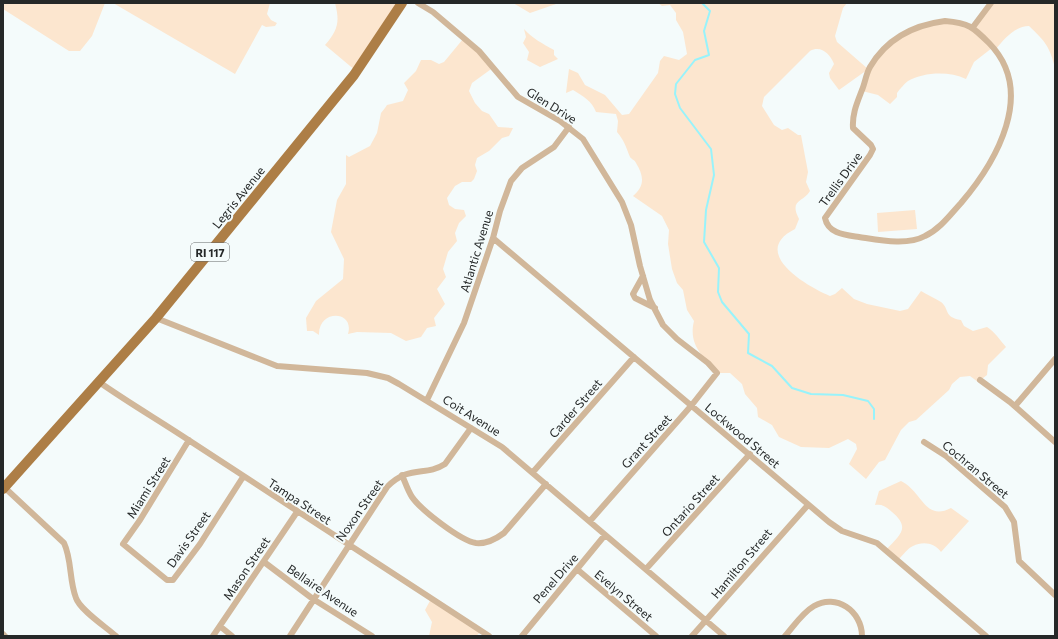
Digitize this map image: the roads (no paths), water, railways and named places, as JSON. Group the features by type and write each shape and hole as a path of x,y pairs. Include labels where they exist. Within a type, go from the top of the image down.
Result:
{"main road":[{"name":"Legris Avenue","path":"4,488 156,318 354,75 402,3"}],"street":[{"name":"Glen Drive","path":"418,3 433,12 479,51 518,97 569,127 583,139 622,202 631,225 643,276 663,325 717,373"},
{"path":"973,27 991,3"},
{"name":"Trellis Drive","path":"945,21 958,22 973,27 1002,59 1010,87 1009,112 1002,139 994,158 982,177 948,218 933,232 918,239 910,241 870,239 844,235 832,230 826,224 825,218 870,155 872,149 871,145 853,128 854,111 870,67 895,38 914,28 925,24 945,21"},
{"name":"Atlantic Avenue","path":"427,400 464,323 511,181 516,174 554,147 569,127"},
{"name":"Lockwood Street","path":"493,238 691,406 750,454 808,505 842,531 877,543 986,636"},
{"path":"643,276 633,294 635,298 655,308"},
{"name":"Coit Avenue","path":"156,318 277,366 368,373 388,378 427,400 502,447 724,636"},
{"name":"Carder Street","path":"533,472 634,357"},
{"path":"1015,406 1055,359"},
{"name":"Grant Street","path":"590,521 691,406 717,373"},
{"path":"980,380 1015,406 1055,442"},
{"name":"Tampa Street","path":"99,382 139,410 189,440 243,477 489,636"},
{"name":"Noxon Street","path":"290,636 387,487 402,475 440,467 445,464 451,458 471,428"},
{"name":"Miami Street","path":"124,544 189,440"},
{"name":"Cochran Street","path":"924,442 946,456 1005,507 1014,522 1019,561 1055,595"},
{"name":"Ontario Street","path":"646,569 750,454"},
{"path":"402,475 412,497 424,510 466,540 475,543 487,542 504,533 546,484"},
{"name":"Davis Street","path":"124,544 167,580 173,580 200,544 243,477"},
{"path":"4,488 64,543 68,551 76,598 81,605 116,636"},
{"name":"Hamilton Street","path":"692,636 808,505"},
{"name":"Mason Street","path":"213,636 221,627 297,512"},
{"name":"Penel Drive","path":"522,636 528,627 578,570 605,535"},
{"name":"Bellaire Avenue","path":"264,562 313,599 372,636"},
{"name":"Evelyn Street","path":"578,570 656,636"},
{"path":"785,636 812,607 821,603 831,602 841,603 853,612 860,622 862,636"},
{"path":"221,627 232,636"}],"waterway":[{"path":"702,3 710,11 704,31 709,55 695,60 676,84 675,94 680,108 711,149 714,175 706,210 704,242 719,268 718,292 722,302 749,334 748,353 772,366 792,388 811,394 843,395 868,401 874,409 874,419"}]}
